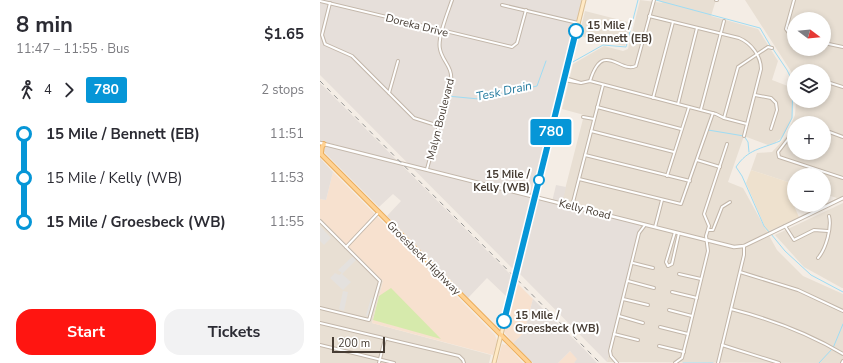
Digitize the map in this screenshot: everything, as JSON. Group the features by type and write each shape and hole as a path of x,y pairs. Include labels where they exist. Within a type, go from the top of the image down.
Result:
{"main road":[{"path":"494,363 584,0"},
{"path":"321,154 322,143"},
{"name":"Groesbeck Highway","path":"321,154 528,363"}],"street":[{"name":"Malyn Boulevard","path":"427,169 451,77 450,67 440,49 443,31 452,0"},
{"path":"590,81 595,67 602,61 607,60 636,66 654,0"},
{"path":"791,12 794,0"},
{"name":"Doreka Drive","path":"320,1 514,47 526,10"},
{"path":"330,3 322,35 324,43 329,48 350,55 414,118 438,126"},
{"path":"502,6 526,10 578,23"},
{"path":"649,16 720,33 746,41 756,54 760,62 761,69 744,136"},
{"path":"654,98 673,22"},
{"path":"701,110 724,22"},
{"path":"678,104 697,28"},
{"path":"831,44 843,47"},
{"path":"724,118 736,70 742,63 756,54 768,47 772,48"},
{"path":"389,93 398,61"},
{"path":"564,79 581,83 590,81 713,113 724,118 748,124"},
{"path":"831,83 843,87"},
{"path":"572,206 603,85"},
{"path":"755,95 771,98 776,103 777,110 771,129"},
{"path":"597,107 681,129"},
{"path":"667,176 689,107"},
{"path":"579,178 681,204 713,113"},
{"path":"583,116 594,119"},
{"path":"591,131 674,152"},
{"path":"831,133 843,137"},
{"path":"787,140 778,152 778,156 783,159 843,178"},
{"name":"Kelly Road","path":"322,143 734,247 744,246 843,198"},
{"path":"675,363 681,359 684,352 697,298 708,251 706,241 709,230 704,215 727,144"},
{"path":"585,155 690,182"},
{"path":"697,160 720,167"},
{"path":"655,227 662,200"},
{"path":"709,230 713,230 722,207 730,202"},
{"path":"346,247 379,212"},
{"path":"818,258 822,253 831,222 829,216"},
{"path":"320,221 380,280 371,318 367,320 320,308"},
{"path":"617,363 610,354 614,334 633,263 639,233 646,225"},
{"path":"785,226 794,240 814,230 828,231"},
{"path":"675,232 666,262 668,266 672,264 679,233"},
{"path":"718,363 744,255 744,246"},
{"path":"633,263 653,268"},
{"path":"740,272 798,290 843,311"},
{"path":"678,274 701,279"},
{"path":"628,281 654,288"},
{"path":"672,292 697,298"},
{"path":"623,299 648,305"},
{"path":"731,308 787,326 821,341 843,354"},
{"path":"669,310 692,316"},
{"path":"619,316 644,323"},
{"path":"320,323 458,356 464,363"},
{"path":"660,327 688,334"},
{"path":"614,334 638,340"},
{"path":"379,363 385,339"},
{"path":"320,344 394,363"},
{"path":"722,345 779,363"},
{"path":"659,346 684,352"}],"shaded area":[{"path":"320,0 582,0 515,271 320,75"},
{"path":"640,0 663,3 657,0 716,0 711,16 758,29 778,61 772,80 787,86 787,108 792,108 792,116 787,116 787,129 783,137 774,143 768,145 744,136 728,182 743,188 777,250 803,276 843,294 843,363 607,362 640,225 561,205 584,115 562,109 573,64 604,46 623,51 628,49"},
{"path":"745,0 843,0 843,196 837,198 831,196 831,168 787,168 787,182 751,170 757,153 772,152 787,135 787,160 831,160 831,116 795,115 796,108 831,108 831,64 787,65"},
{"path":"585,11 632,23 625,46 579,36"},
{"path":"320,83 513,277 507,297 487,278 468,298 387,216 401,201 393,194 379,207 324,152 322,149 324,146 340,149 341,146 320,141"},
{"path":"320,158 333,172 326,200 320,199"},
{"path":"751,170 787,182 787,212 797,212 799,217 767,232 746,183"},
{"path":"333,172 495,335 497,341 493,355 372,323 383,281 320,218 320,199 326,200"},
{"path":"556,185 566,187 562,205 640,225 607,362 519,273 537,201 552,202"},
{"path":"843,203 843,288 804,267 775,235 824,212 831,212 831,209"},
{"path":"320,217 383,281 372,323 491,355 489,363 320,363"},
{"path":"320,226 331,238 324,245 320,241"},
{"path":"353,256 356,260 342,274 351,282 343,290 330,278 335,273 339,275 342,273 338,270"},
{"path":"378,282 379,283 370,318 366,315"},
{"path":"516,282 533,299 524,333 513,343 504,332"},
{"path":"343,291 348,292 344,311 339,309"},
{"path":"533,299 597,363 574,363 577,359 570,351 558,363 533,363 513,343 524,333"},
{"path":"502,344 507,345 523,363 497,363"},
{"path":"570,351 578,359 574,363 558,363"}],"green space":[{"path":"391,288 441,339 373,320 379,296"}],"waterway":[{"name":"Tesk Drain","path":"571,63 603,45 626,47 638,0"},
{"path":"656,0 760,28 771,47"},
{"path":"769,232 764,226 742,176 736,167 745,156 750,153 780,141 792,118 793,82 773,49"},
{"name":"Tesk Drain","path":"447,96 479,99 537,86 546,61"},
{"path":"708,130 744,136 748,142 749,152"},
{"path":"771,234 785,251 811,275 843,292"},
{"path":"819,363 833,348 843,324"},
{"path":"683,363 713,363"}],"railway":[{"path":"320,81 600,363"}],"bus line":[{"name":"780","path":"504,321 576,31"}],"place":[{"name":"15 Mile / Bennett (EB)","path":"576,31"},
{"name":"15 Mile / Kelly (WB)","path":"539,180"},
{"name":"15 Mile / Groesbeck (WB)","path":"504,321"}]}
